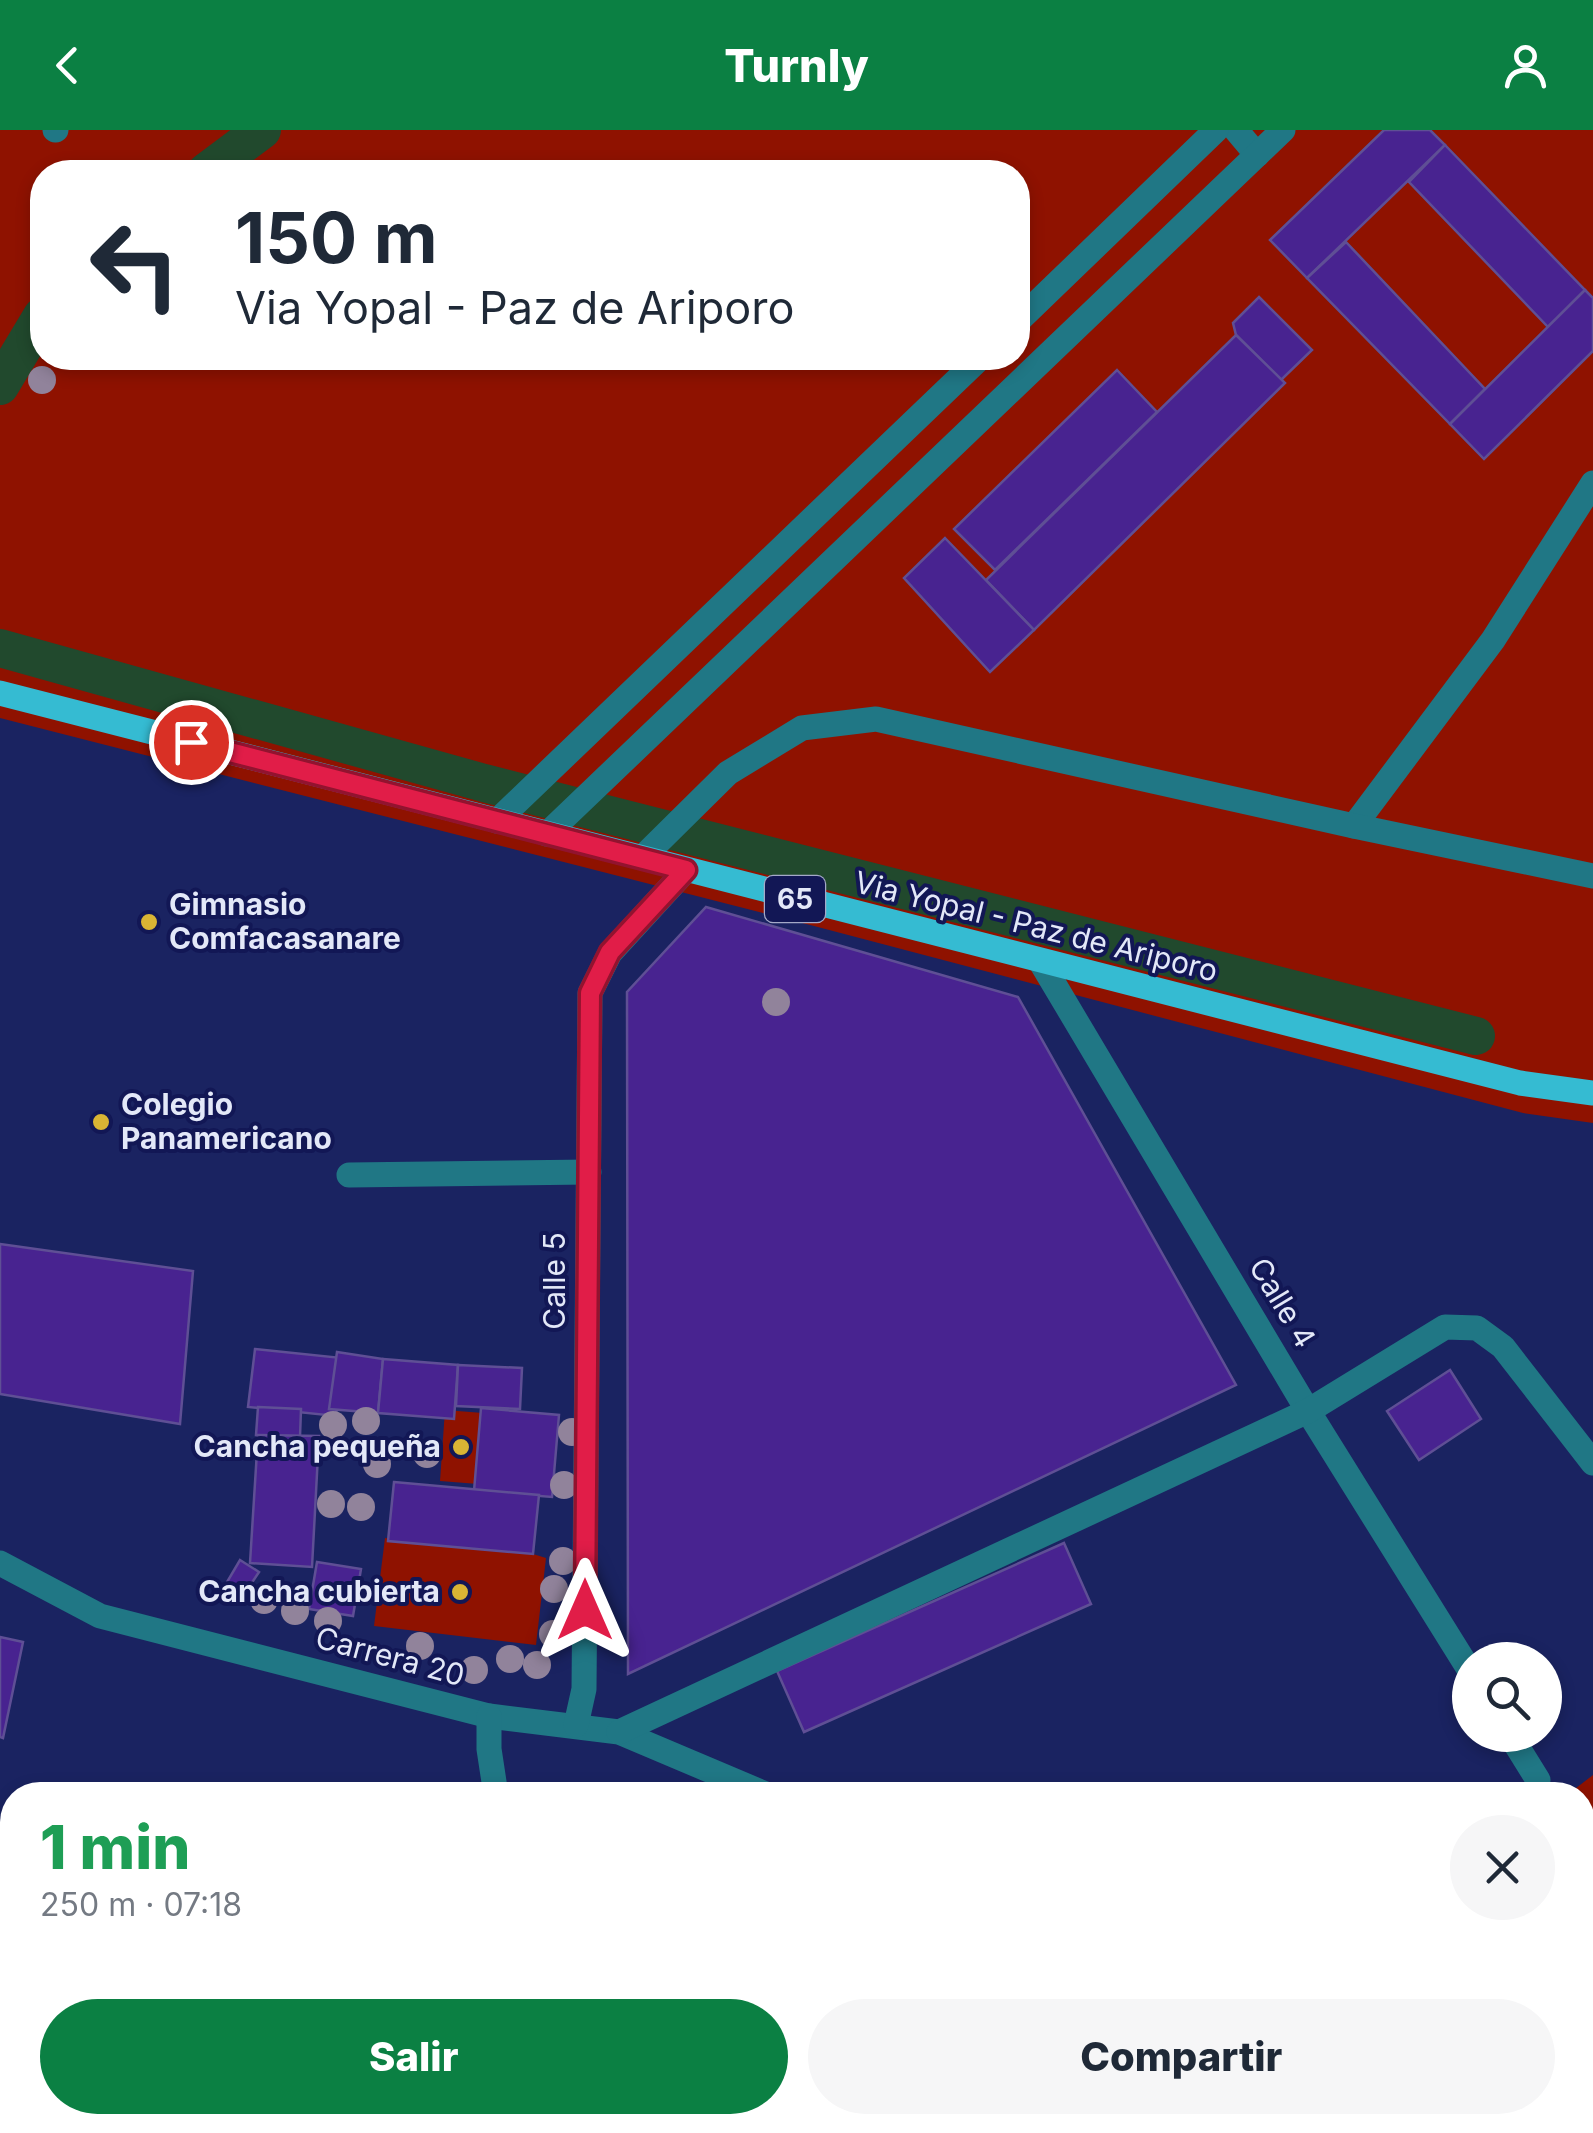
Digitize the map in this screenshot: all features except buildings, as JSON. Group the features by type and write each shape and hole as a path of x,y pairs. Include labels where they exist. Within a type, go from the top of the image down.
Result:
{"main road":[{"name":"Via Yopal - Paz de Ariporo","path":"0,692 644,856 1042,964 1520,1083 1593,1093"}],"street":[{"path":"1030,309 1216,130"},
{"path":"1236,130 1257,155"},
{"path":"548,834 1283,130"},
{"path":"498,820 967,370"},
{"path":"1354,826 1494,640 1593,483"},
{"path":"644,856 728,774 802,728 876,719 1593,876"},
{"name":"Calle 5","path":"576,1725 584,1689 590,993 610,952 686,870"},
{"name":"Calle 4","path":"1042,964 1308,1411 1452,1642"},
{"path":"349,1175 588,1172"},
{"path":"619,1732 1308,1411 1445,1328 1477,1328 1503,1346 1593,1462"},
{"name":"Carrera 20","path":"0,1564 100,1616 488,1716 619,1732 737,1782"},
{"path":"488,1716 494,1782"},
{"path":"1521,1752 1538,1780"}],"shaded area":[{"path":"0,130 1593,130 1593,1123 1523,1113 814,926 0,718"},
{"name":"Cancha pequeña","path":"445,1410 483,1413 478,1484 440,1481"},
{"name":"Cancha cubierta","path":"385,1538 546,1558 536,1645 374,1626"}],"waterway":[{"path":"222,160 262,130"},
{"path":"0,386 30,336"},
{"path":"0,648 484,783 1476,1036"}],"place":[{"name":"Gimnasio Comfacasanare","path":"149,922"},
{"name":"Colegio Panamericano","path":"101,1122"},
{"name":"Cancha pequeña","path":"461,1447"},
{"name":"Cancha cubierta","path":"460,1592"}],"route":[{"path":"191,742 686,870 610,952 590,993 585,1610"}]}
